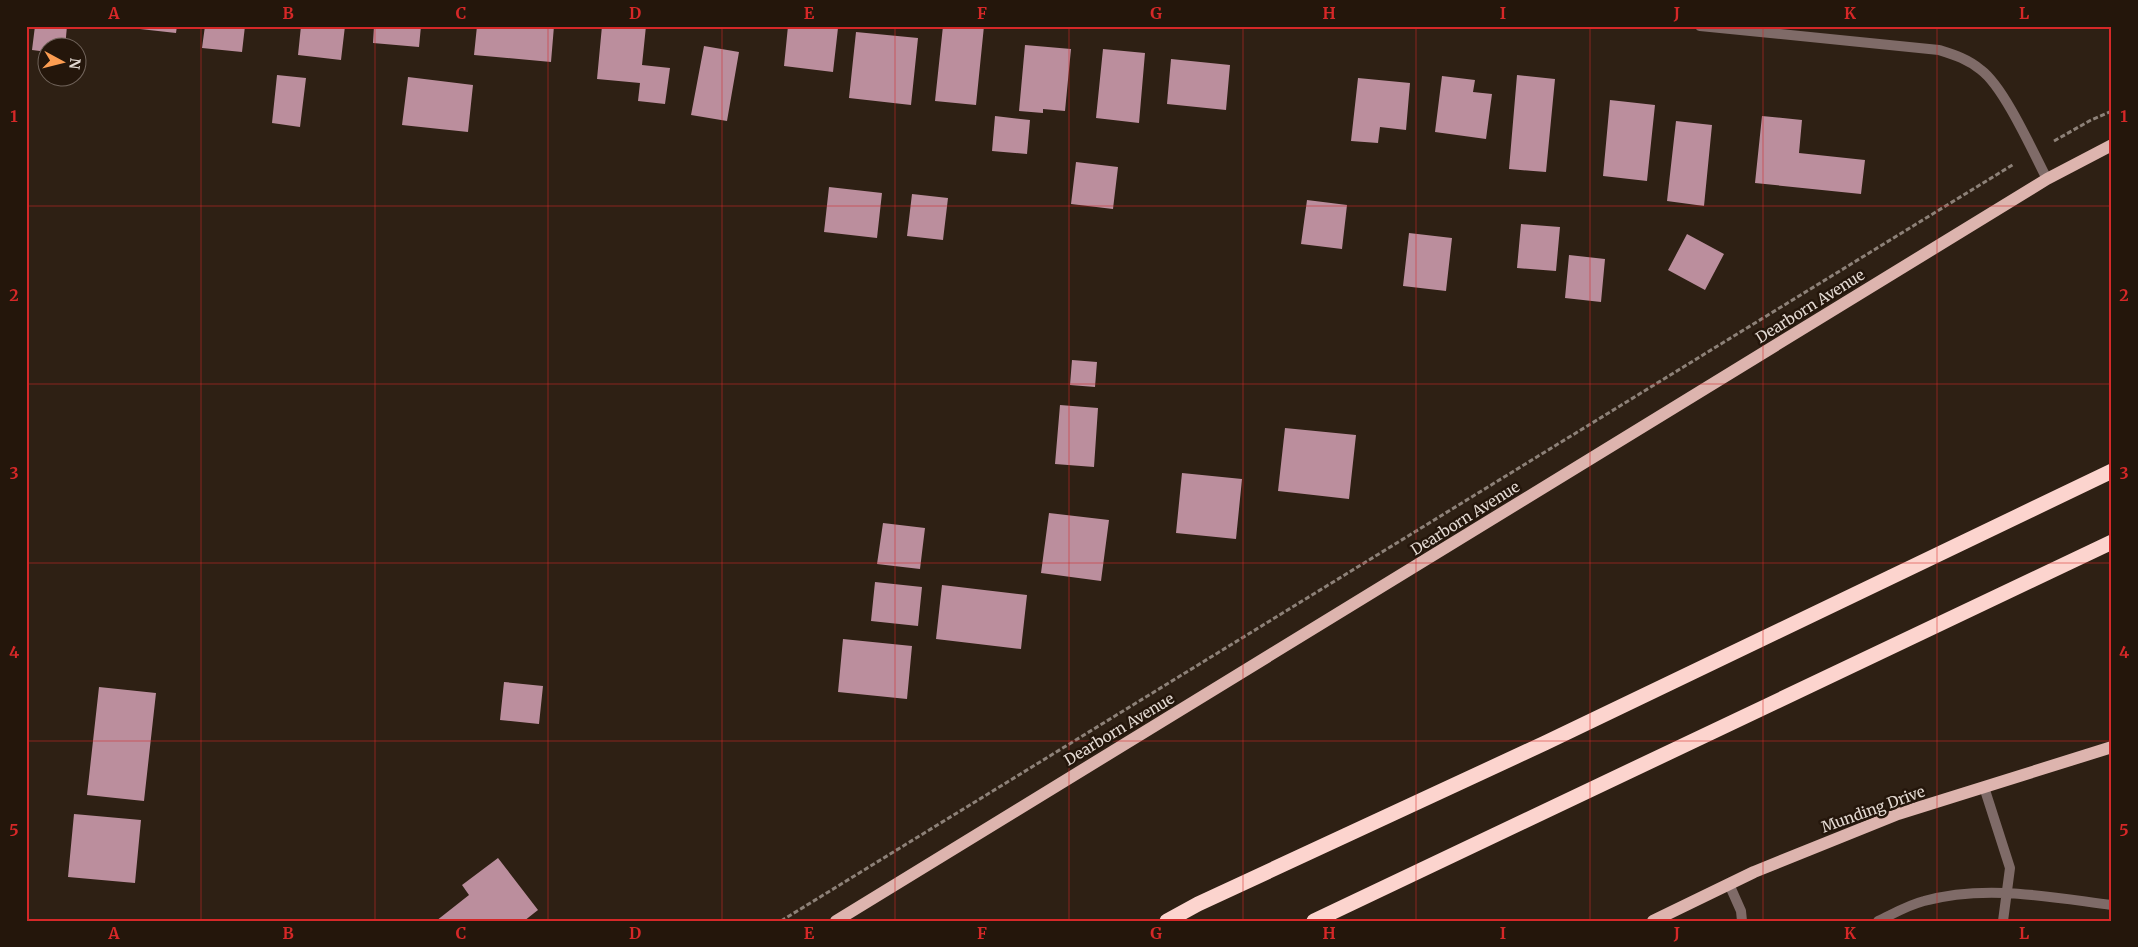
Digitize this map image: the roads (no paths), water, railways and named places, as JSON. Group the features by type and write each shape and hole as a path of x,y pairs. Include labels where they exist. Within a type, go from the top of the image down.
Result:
{"highway":[{"path":"1167,921 1216,896 1563,735 2112,471"},
{"path":"1314,921 2112,542"}],"main road":[{"name":"Dearborn Avenue","path":"836,921 2047,179 2112,145"},
{"name":"Munding Drive","path":"1653,921 1729,884 1898,814 2112,748"}],"street":[{"path":"1700,26 1939,50 1963,57 1983,71 1998,87 2047,179"},
{"path":"1984,787 2010,868 2003,921"},
{"path":"1729,884 1741,911 1742,921"},
{"path":"1878,921 1923,901 1968,893 2007,892 2112,905"}]}
